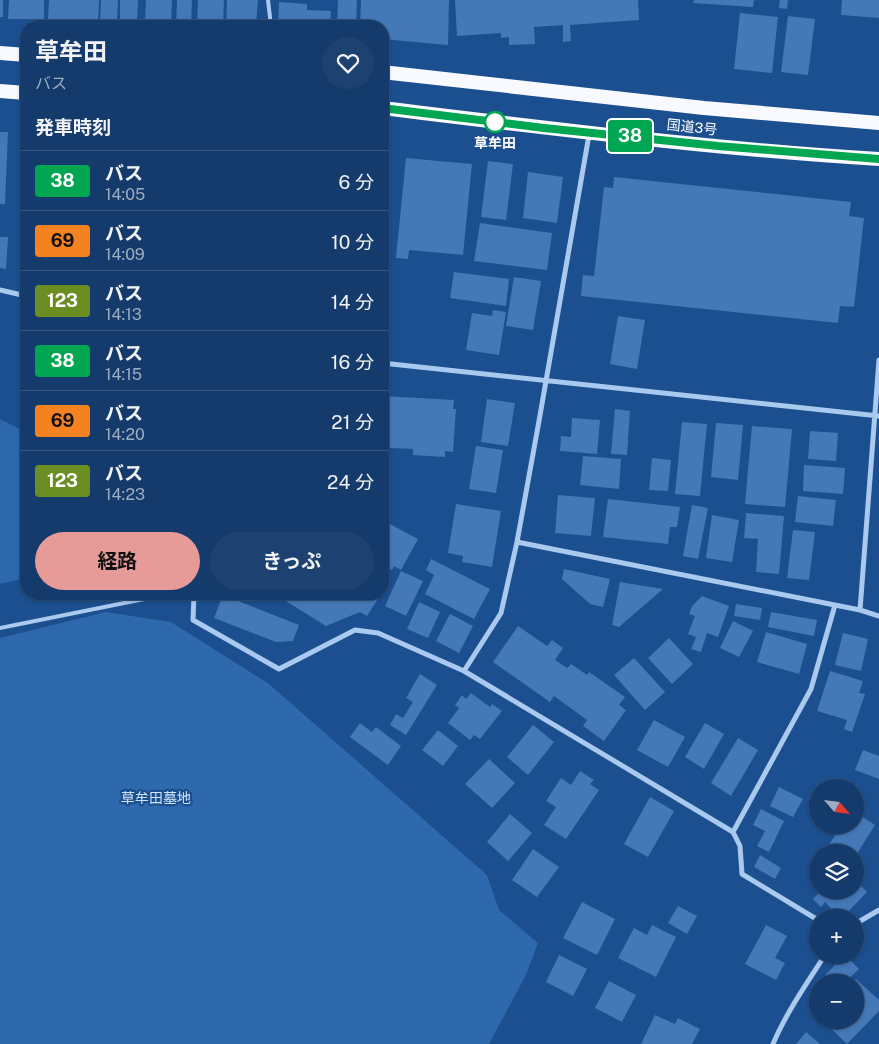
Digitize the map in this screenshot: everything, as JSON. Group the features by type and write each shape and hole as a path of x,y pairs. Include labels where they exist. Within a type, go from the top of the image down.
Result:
{"highway":[{"path":"0,53 20,55"},
{"name":"国道3号","path":"389,73 704,108 879,123"},
{"path":"0,91 20,93"},
{"name":"国道3号","path":"389,109 718,146 879,159"}],"street":[{"path":"464,672 502,613 547,380 589,132"},
{"path":"0,290 20,295"},
{"path":"860,610 877,416 879,360"},
{"path":"389,364 877,416"},
{"path":"517,542 860,610 879,616"},
{"path":"194,600 193,620 279,668 355,630 378,633 464,672 733,832 740,846 742,874 809,915"},
{"path":"733,832 811,689 835,605"},
{"path":"864,919 879,910"},
{"path":"773,1044 820,964"}],"lane":[{"path":"268,0 270,20"},
{"path":"0,628 139,600"}],"green space":[{"path":"0,419 20,429 20,579 0,584"},
{"name":"草牟田墓地","path":"106,612 171,622 269,684 487,875 499,910 538,943 526,975 489,1044 0,1044 0,638"}],"building":[{"path":"0,0 3,0 3,17 0,17"},
{"path":"9,0 44,0 44,19 8,19"},
{"path":"49,0 99,0 98,20 48,19"},
{"path":"101,0 118,0 117,20 100,20"},
{"path":"120,0 138,0 137,20 120,20"},
{"path":"146,0 172,0 171,20 145,20"},
{"path":"177,0 192,0 191,20 176,20"},
{"path":"198,0 224,0 223,20 197,20"},
{"path":"227,0 258,0 256,20 226,20"},
{"path":"338,0 357,0 356,20 337,20"},
{"path":"361,0 449,0 448,45 389,40 389,20 360,20"},
{"path":"455,0 638,0 639,20 570,25 571,41 563,42 563,25 534,27 535,44 509,45 509,37 501,38 501,33 457,36"},
{"path":"694,0 754,0 753,7 693,3"},
{"path":"780,0 788,0 787,9 779,8"},
{"path":"842,0 879,0 879,18 841,15"},
{"path":"279,2 307,4 307,10 331,11 330,20 278,20"},
{"path":"740,13 778,17 772,73 734,69"},
{"path":"788,16 815,19 808,75 781,72"},
{"path":"0,132 8,132 5,204 0,204"},
{"path":"406,158 472,164 463,255 409,250 408,259 396,258"},
{"path":"488,161 513,164 506,220 481,217"},
{"path":"528,172 563,177 557,223 523,218"},
{"path":"614,177 851,202 849,216 864,218 854,307 840,306 838,323 581,296 583,275 594,276 604,187 613,188"},
{"path":"480,223 552,233 547,270 474,261"},
{"path":"0,237 8,237 6,269 0,268"},
{"path":"454,272 509,279 506,306 450,298"},
{"path":"514,277 541,281 533,330 506,326"},
{"path":"493,310 506,312 499,355 466,350 472,313 492,316"},
{"path":"618,316 645,320 637,369 610,364"},
{"path":"389,396 454,400 453,409 456,409 453,452 445,451 445,457 413,455 413,449 389,448"},
{"path":"487,399 515,403 508,446 481,442"},
{"path":"615,409 630,411 627,455 611,454"},
{"path":"572,418 600,420 597,454 560,451 561,436 571,437"},
{"path":"682,422 707,424 700,496 675,494"},
{"path":"716,423 743,425 738,480 711,477"},
{"path":"752,426 792,429 785,507 745,504"},
{"path":"810,431 838,433 836,461 808,459"},
{"path":"476,446 503,450 496,493 469,489"},
{"path":"583,456 621,459 619,489 580,485"},
{"path":"652,458 671,460 668,491 649,490"},
{"path":"804,465 845,468 843,494 803,491"},
{"path":"558,495 595,498 591,536 555,533"},
{"path":"798,496 836,500 833,526 795,522"},
{"path":"608,499 680,507 677,527 670,527 668,544 603,537"},
{"path":"456,504 501,511 492,567 462,562 463,556 448,553"},
{"path":"692,505 708,508 698,559 683,556"},
{"path":"746,513 784,516 779,574 756,572 758,539 744,538"},
{"path":"712,515 739,520 732,562 706,558"},
{"path":"389,524 418,539 401,570 394,566 392,570 389,568"},
{"path":"793,530 815,532 809,580 787,578"},
{"path":"431,559 490,589 474,619 425,594 434,575 426,570"},
{"path":"564,569 610,579 603,607 590,604 562,579"},
{"path":"401,571 423,581 406,616 385,606"},
{"path":"620,582 663,589 619,627 612,625"},
{"path":"702,596 729,606 718,637 707,633 701,652 691,649 696,637 688,634 695,616 689,614 692,606"},
{"path":"221,600 236,600 299,625 293,641 276,642 214,618"},
{"path":"284,600 377,600 367,616 360,612 326,626"},
{"path":"419,602 440,612 428,638 407,629"},
{"path":"736,604 762,608 760,620 734,616"},
{"path":"771,612 817,620 814,636 768,627"},
{"path":"450,614 473,626 459,653 436,641"},
{"path":"733,621 753,631 739,657 720,648"},
{"path":"518,626 547,646 552,640 563,648 555,660 567,668 571,664 587,675 589,672 625,697 619,705 626,710 604,741 583,726 587,720 554,696 550,702 493,662"},
{"path":"766,632 807,644 799,674 757,662"},
{"path":"843,633 868,639 861,671 835,665"},
{"path":"669,638 693,664 672,684 648,658"},
{"path":"634,658 665,692 645,710 614,675"},
{"path":"830,671 863,681 859,693 865,694 852,732 844,729 847,720 817,711"},
{"path":"420,674 437,685 406,735 390,725 396,714 403,718 413,702 406,698"},
{"path":"471,693 490,707 492,704 502,711 480,739 474,735 470,740 448,723 459,708 455,705 462,695 466,699"},
{"path":"654,720 685,737 668,767 637,750"},
{"path":"360,723 372,732 376,727 401,746 388,765 350,737"},
{"path":"705,723 724,734 704,769 685,757"},
{"path":"533,725 554,742 528,775 507,757"},
{"path":"438,730 458,746 443,766 422,750"},
{"path":"738,738 758,750 731,796 711,783"},
{"path":"863,750 879,756 879,779 855,770"},
{"path":"489,759 515,783 492,808 465,784"},
{"path":"580,771 594,780 590,784 599,790 566,839 544,825 556,807 546,801 561,778 571,785"},
{"path":"779,787 803,799 793,817 770,806"},
{"path":"650,797 674,811 648,857 624,844"},
{"path":"761,809 784,821 769,852 757,846 765,831 753,825"},
{"path":"510,814 532,833 508,861 487,842"},
{"path":"864,818 875,825 863,844 829,844 836,834 864,834"},
{"path":"533,849 559,867 537,897 512,880"},
{"path":"760,855 781,868 775,879 754,867"},
{"path":"813,899 860,899 851,909 832,909 825,902 821,907"},
{"path":"582,902 615,919 597,955 563,938"},
{"path":"678,906 697,916 687,934 668,923"},
{"path":"652,925 676,937 656,977 618,958 634,928 647,935"},
{"path":"766,925 787,936 775,958 785,963 776,980 745,964"},
{"path":"559,955 587,969 573,996 546,982"},
{"path":"836,964 854,964 859,969 854,974 826,974"},
{"path":"609,981 636,995 622,1022 595,1008"},
{"path":"864,986 879,1000 879,1011 864,1026"},
{"path":"655,1015 675,1024 678,1018 700,1029 692,1044 641,1044"},
{"path":"831,1029 862,1029 847,1044"},
{"path":"806,1032 820,1044 796,1044"}],"bus line":[{"name":"38","path":"389,109 544,128 718,146 879,159"}],"place":[{"name":"草牟田","path":"495,122"}]}
